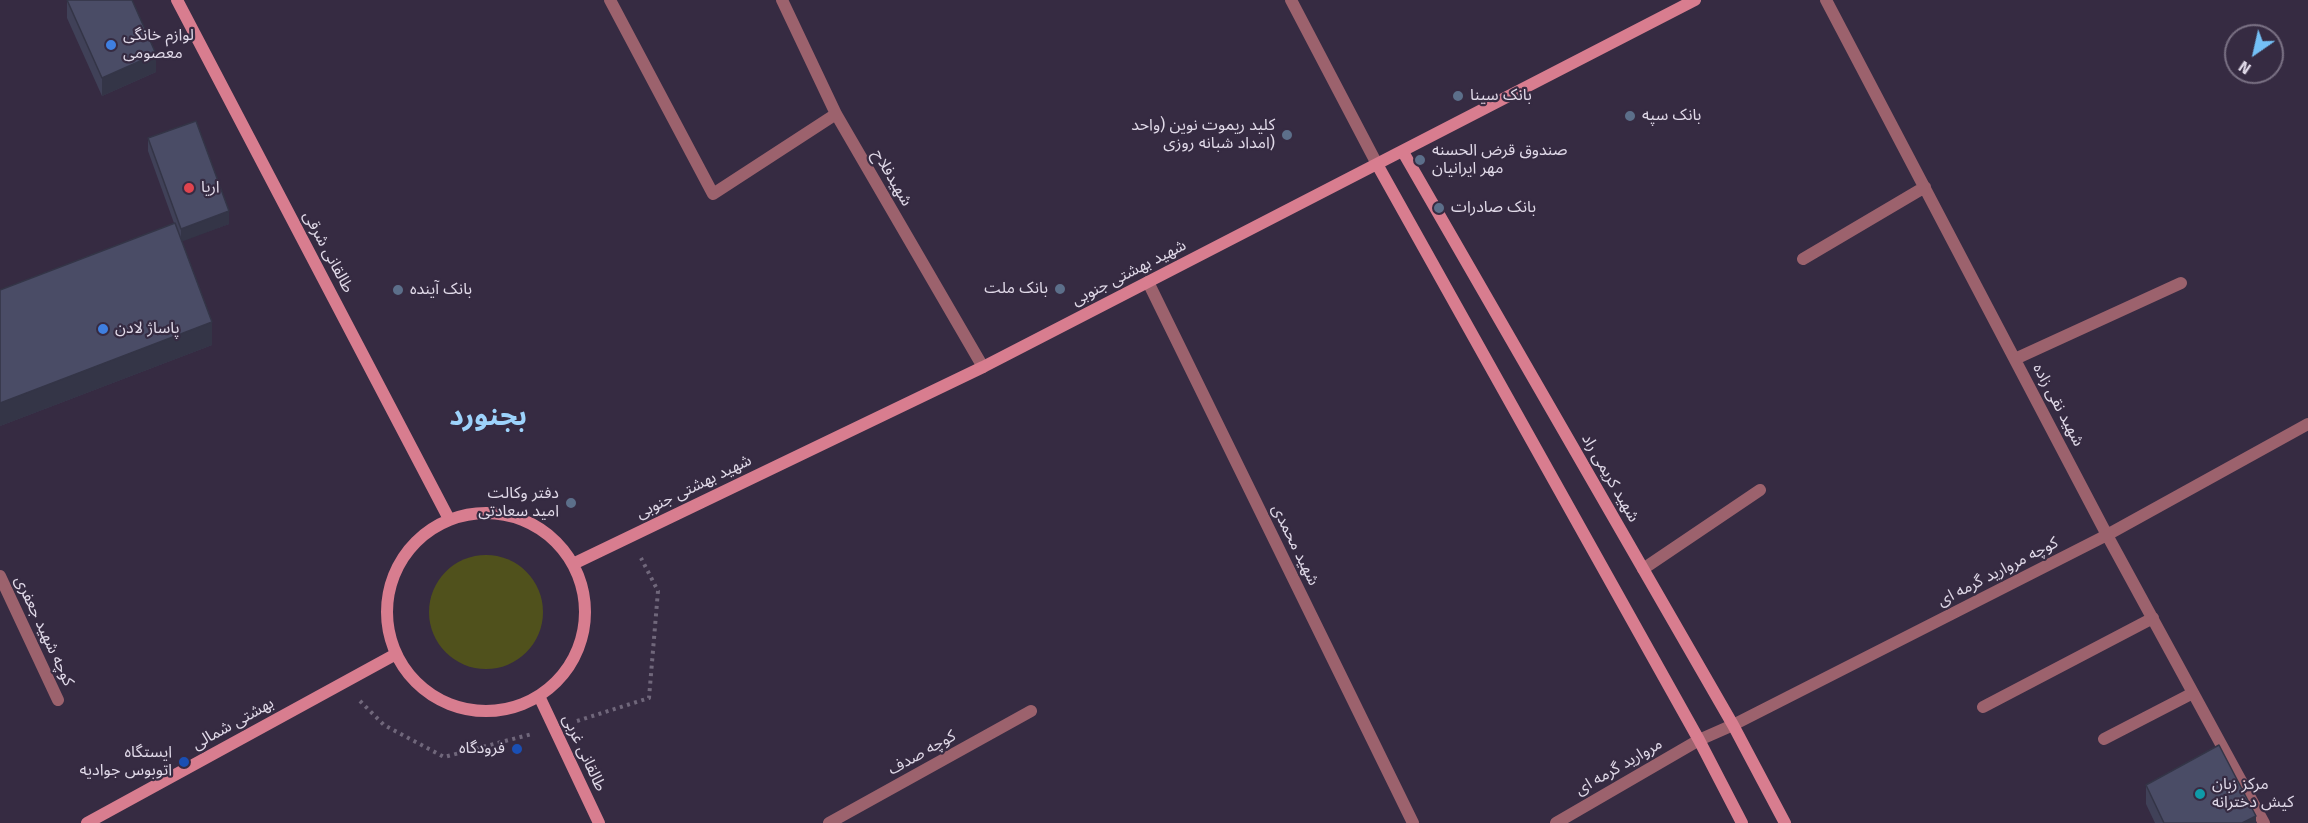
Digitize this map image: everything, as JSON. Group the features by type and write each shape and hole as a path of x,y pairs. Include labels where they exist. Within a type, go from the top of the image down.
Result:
{"main road":[{"name":"طالقانی شرقی","path":"177,0 449,519"},
{"name":"شهید بهشتی جنوبی","path":"573,564 983,367 1378,166 1695,0"},
{"name":"شهید کریمی راد","path":"1403,152 1733,725 1785,823"},
{"path":"1378,166 1699,740 1742,823"},
{"path":"477,513 496,514 532,524 555,541 573,564 584,591 585,622 578,651 562,676 539,696 508,709 475,711 442,701 415,682 396,654 387,623 389,591 400,560 422,536 449,519 477,513"},
{"name":"بهشتی شمالی","path":"87,823 396,654"},
{"name":"طالقانی غربی","path":"539,696 599,823"}],"street":[{"path":"610,0 713,194 836,114"},
{"name":"شهیدفلاح","path":"782,0 836,114 983,367"},
{"path":"1292,0 1378,166"},
{"name":"شهید نقی زاده","path":"1826,0 2107,535 2264,823"},
{"path":"1803,259 1925,187"},
{"name":"شهید محمدی","path":"1148,282 1413,823"},
{"path":"2015,359 2181,283"},
{"name":"کوچه مروارید گرمه ای","path":"1699,740 1733,725 2107,535 2308,424"},
{"path":"1643,569 1760,490"},
{"name":"کوچه شهید جعفری","path":"0,576 58,700"},
{"path":"1983,707 2153,618"},
{"path":"2104,739 2193,693"},
{"name":"کوچه صدف","path":"829,823 1031,711"},
{"name":"مروارید گرمه ای","path":"1556,823 1699,740"}],"shaded area":[{"path":"486,555 508,560 526,572 538,590 543,612 538,634 526,652 508,664 486,669 464,664 446,652 434,634 429,612 434,590 446,572 464,560"}],"building":[{"name":"لوازم خانگی معصومی","path":"67,0 132,0 156,54 102,78"},
{"name":"اریا","path":"196,121 229,211 181,229 148,138"},
{"name":"پاساژ لادن","path":"175,223 212,322 0,403 0,290"},
{"name":"مرکز زبان کیش دخترانه","path":"2219,745 2256,816 2242,823 2164,823 2146,785"}],"place":[{"name":"لوازم خانگی معصومی","path":"111,45"},
{"name":"بانک سینا","path":"1458,96"},
{"name":"بانک سپه","path":"1630,116"},
{"name":"کلید ریموت نوین (واحد امداد شبانه روزی)","path":"1287,135"},
{"name":"صندوق قرض الحسنه مهر ایرانیان","path":"1420,160"},
{"name":"اریا","path":"189,188"},
{"name":"بانک صادرات","path":"1439,208"},
{"name":"بانک ملت","path":"1060,289"},
{"name":"بانک آینده","path":"398,290"},
{"name":"پاساژ لادن","path":"103,329"},
{"name":"دفتر وکالت امید سعادتی","path":"571,503"},
{"name":"فرودگاه","path":"517,749"},
{"name":"ایستگاه اتوبوس جوادیه","path":"184,762"},
{"name":"مرکز زبان کیش دخترانه","path":"2200,794"}],"district":[{"name":"بجنورد","path":"488,417"}]}
